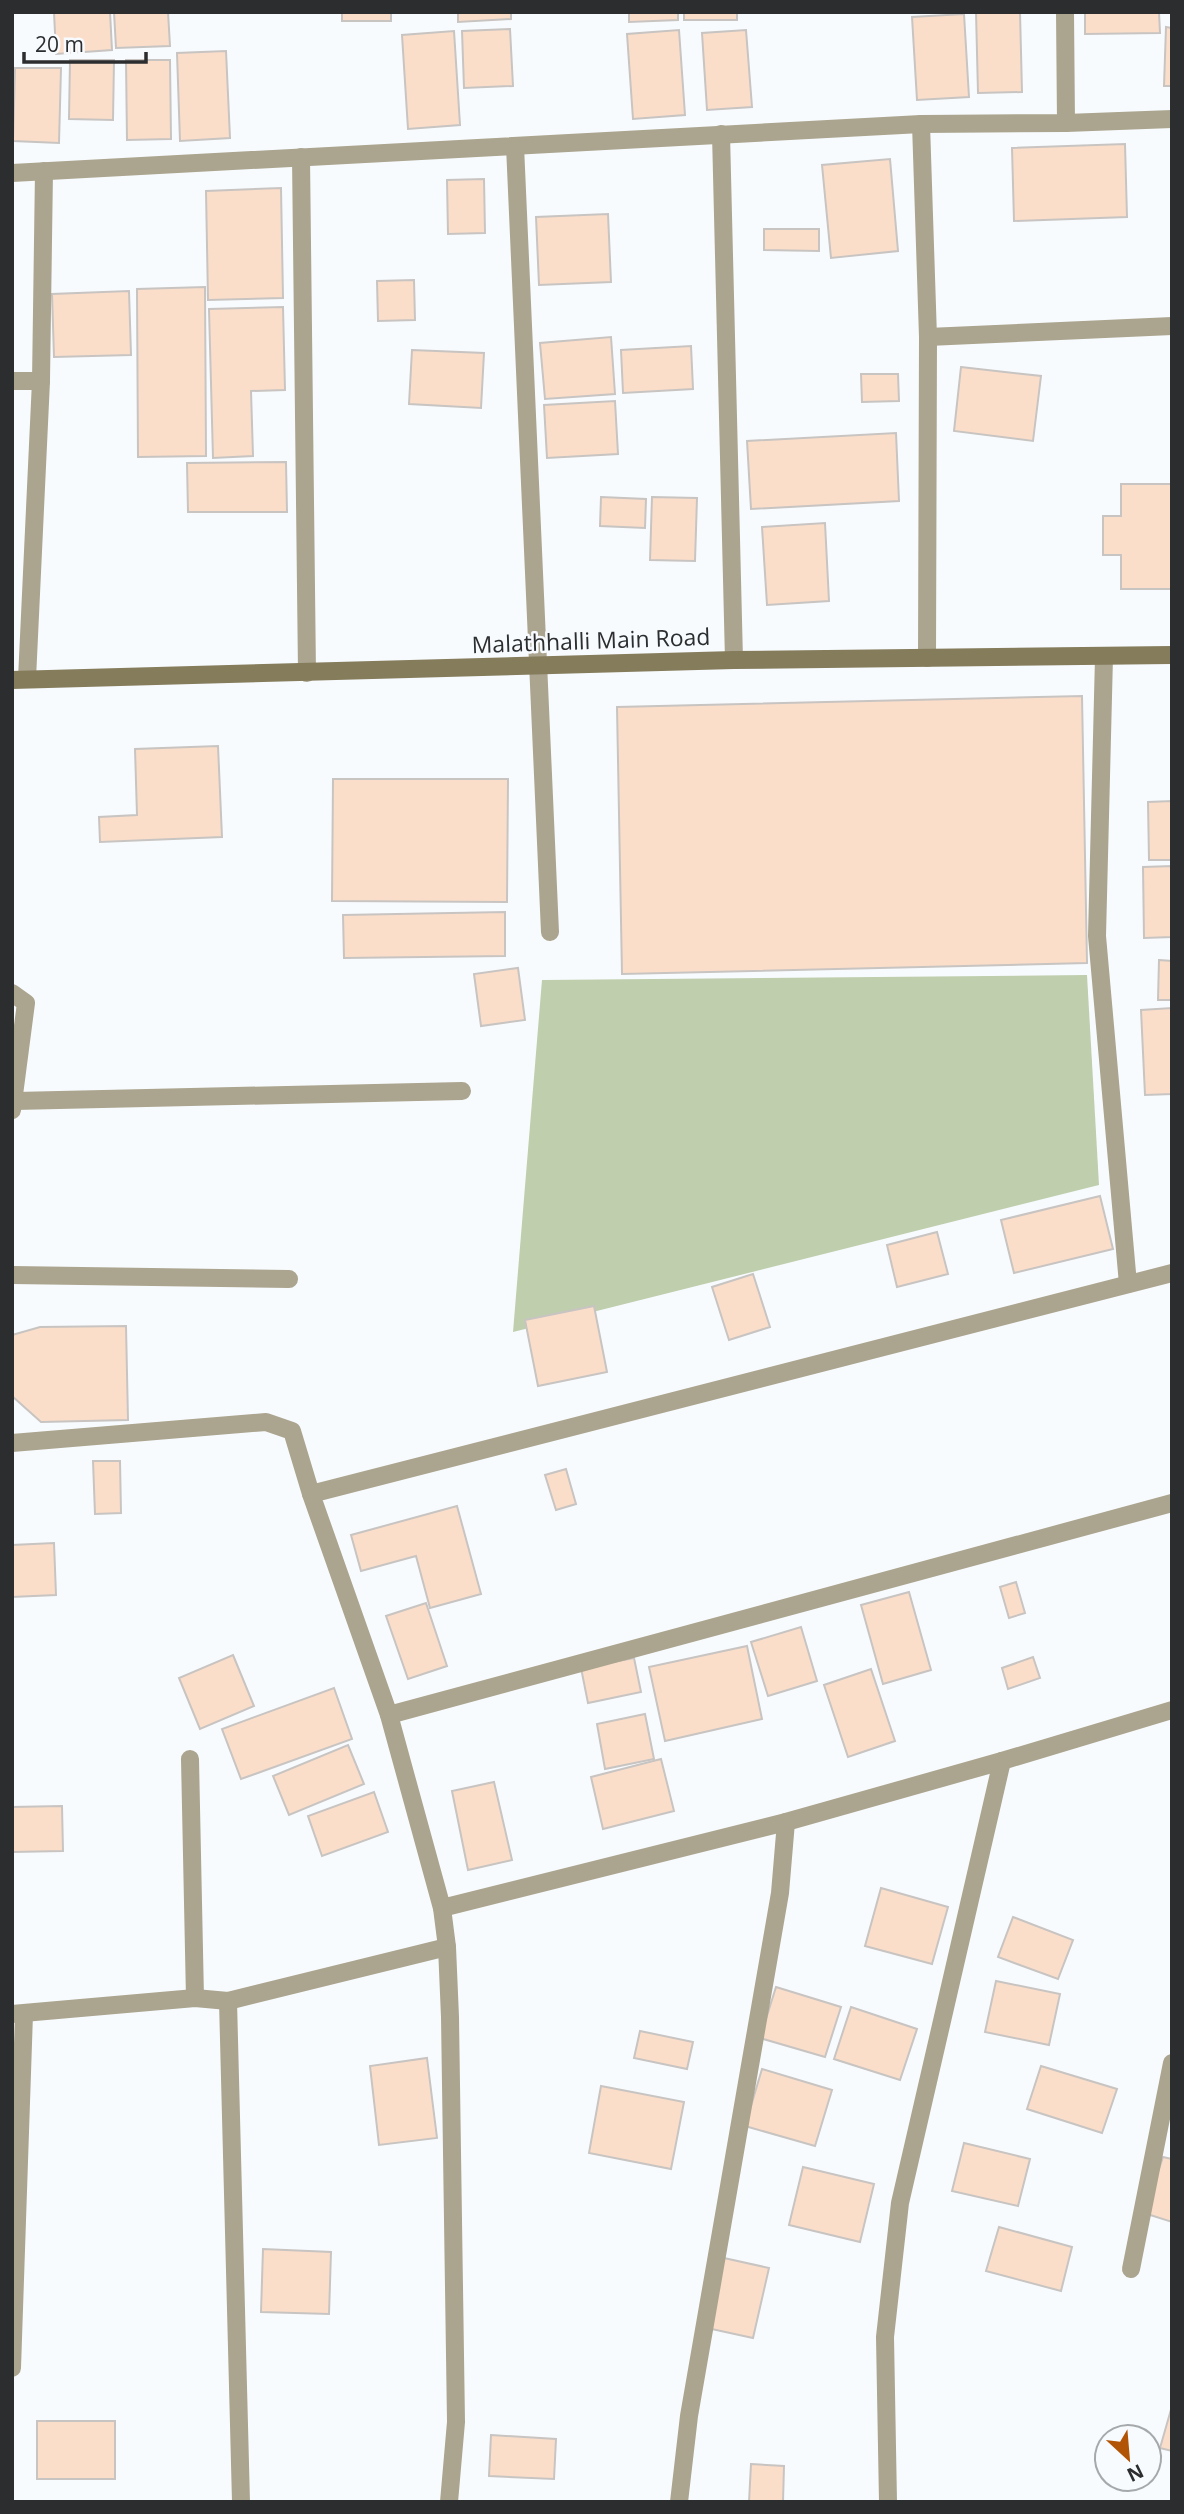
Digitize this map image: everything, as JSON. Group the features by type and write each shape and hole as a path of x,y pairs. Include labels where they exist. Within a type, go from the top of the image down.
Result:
{"main road":[{"name":"Malathhalli Main Road","path":"19,680 733,660 1172,655"}],"street":[{"path":"1065,12 1066,122"},
{"path":"12,173 921,124 1172,119"},
{"path":"921,124 928,337 927,658"},
{"path":"720,134 733,660"},
{"path":"515,146 550,932"},
{"path":"301,157 307,673"},
{"path":"19,680 41,381 44,171"},
{"path":"928,337 1172,326"},
{"path":"12,380 41,381"},
{"path":"1104,657 1097,936 1128,1284"},
{"path":"12,993 26,1003 14,1106 462,1091"},
{"path":"311,1494 1172,1273"},
{"path":"12,1275 289,1279"},
{"path":"12,1443 266,1422 292,1431 311,1494 389,1716 442,1908 447,1947 450,2017 456,2422 449,2502"},
{"path":"389,1716 1172,1503"},
{"path":"442,1908 786,1822 1002,1762 1172,1710"},
{"path":"190,1759 194,1998"},
{"path":"888,2502 885,2337 900,2203 1002,1762"},
{"path":"679,2502 689,2416 780,1893 786,1822"},
{"path":"12,2368 18,2014 194,1998 228,2001 447,1947"},
{"path":"228,2001 241,2502"},
{"path":"1130,2269 1172,2063"}],"green space":[{"path":"1087,975 1099,1185 513,1332 542,980"}],"building":[{"path":"54,12 110,12 112,50 56,54"},
{"path":"114,12 168,12 170,46 116,48"},
{"path":"342,12 391,12 391,21 342,21"},
{"path":"458,12 511,12 511,19 458,22"},
{"path":"629,12 678,12 678,20 629,22"},
{"path":"684,12 737,12 737,20 684,20"},
{"path":"976,12 1020,12 1022,92 978,93"},
{"path":"1085,12 1159,12 1160,33 1085,34"},
{"path":"964,14 969,97 917,100 912,17"},
{"path":"1166,27 1172,28 1172,86 1164,86"},
{"path":"510,29 513,86 464,88 462,31"},
{"path":"679,30 685,115 633,119 627,34"},
{"path":"746,30 752,107 707,110 702,33"},
{"path":"454,31 460,125 408,129 402,35"},
{"path":"226,51 230,138 180,141 177,53"},
{"path":"70,60 114,60 113,120 69,119"},
{"path":"126,60 170,60 171,139 127,140"},
{"path":"15,68 61,68 59,143 13,141"},
{"path":"1125,144 1127,217 1014,221 1012,148"},
{"path":"890,159 898,251 831,258 822,165"},
{"path":"484,179 485,233 448,234 447,180"},
{"path":"281,188 283,298 208,300 206,191"},
{"path":"608,214 611,282 539,285 536,217"},
{"path":"764,229 819,229 819,251 764,250"},
{"path":"414,280 415,320 378,321 377,281"},
{"path":"205,287 206,456 138,457 137,289"},
{"path":"129,291 131,355 54,357 52,294"},
{"path":"283,307 285,390 251,391 253,456 213,458 209,309"},
{"path":"611,337 615,394 545,399 540,343"},
{"path":"691,346 693,389 623,393 621,350"},
{"path":"412,350 484,353 481,408 409,404"},
{"path":"961,367 1041,376 1033,441 954,431"},
{"path":"861,374 898,374 899,401 862,402"},
{"path":"615,401 618,454 547,458 544,405"},
{"path":"896,433 899,501 751,509 747,441"},
{"path":"286,462 287,512 188,512 187,463"},
{"path":"1121,484 1172,484 1172,589 1121,589 1121,555 1103,555 1103,516 1121,516"},
{"path":"601,497 646,499 645,528 600,526"},
{"path":"652,497 697,498 695,561 650,560"},
{"path":"825,523 829,601 767,605 762,527"},
{"path":"1082,696 1087,963 622,974 617,707"},
{"path":"218,746 222,837 100,842 99,817 137,815 135,749"},
{"path":"333,779 508,779 507,902 332,901"},
{"path":"1172,801 1172,860 1149,860 1148,802"},
{"path":"1172,866 1172,937 1144,938 1143,867"},
{"path":"505,912 505,956 344,958 343,915"},
{"path":"1159,960 1172,961 1172,1000 1158,1000"},
{"path":"518,968 525,1020 481,1026 474,974"},
{"path":"1172,1008 1172,1094 1145,1095 1141,1010"},
{"path":"1100,1196 1113,1249 1014,1273 1001,1220"},
{"path":"937,1232 948,1274 897,1287 887,1245"},
{"path":"753,1274 770,1327 729,1340 712,1287"},
{"path":"594,1306 607,1372 538,1386 525,1320"},
{"path":"126,1326 128,1420 41,1422 12,1396 12,1335 40,1327"},
{"path":"93,1461 120,1461 121,1513 95,1514"},
{"path":"566,1469 576,1504 556,1510 545,1475"},
{"path":"457,1506 481,1594 430,1608 416,1556 361,1571 351,1535"},
{"path":"54,1543 56,1595 12,1597 12,1545"},
{"path":"1016,1582 1025,1613 1009,1618 1000,1587"},
{"path":"909,1592 931,1670 883,1684 861,1605"},
{"path":"426,1603 447,1666 408,1679 386,1616"},
{"path":"801,1627 817,1681 768,1696 751,1642"},
{"path":"747,1646 762,1719 665,1741 649,1667"},
{"path":"233,1655 254,1706 200,1729 179,1678"},
{"path":"1033,1657 1040,1678 1008,1689 1002,1668"},
{"path":"634,1658 641,1692 588,1703 581,1668"},
{"path":"871,1669 895,1741 848,1757 824,1685"},
{"path":"334,1688 352,1739 241,1779 222,1729"},
{"path":"645,1714 654,1759 605,1769 597,1724"},
{"path":"348,1745 364,1784 289,1815 273,1776"},
{"path":"661,1759 674,1811 603,1829 591,1777"},
{"path":"494,1782 512,1860 468,1870 452,1791"},
{"path":"374,1792 388,1832 322,1856 308,1816"},
{"path":"62,1806 63,1851 12,1852 12,1807"},
{"path":"881,1888 948,1907 932,1964 865,1946"},
{"path":"1013,1917 1073,1940 1058,1979 998,1957"},
{"path":"996,1981 1060,1994 1049,2045 985,2032"},
{"path":"776,1987 841,2007 825,2057 760,2038"},
{"path":"851,2007 917,2029 900,2080 834,2059"},
{"path":"640,2031 693,2042 687,2069 634,2058"},
{"path":"427,2058 437,2138 379,2145 370,2066"},
{"path":"1041,2066 1117,2089 1102,2133 1027,2109"},
{"path":"762,2069 832,2090 815,2146 745,2126"},
{"path":"601,2086 684,2102 671,2169 589,2153"},
{"path":"964,2143 1030,2159 1018,2206 952,2191"},
{"path":"1163,2157 1172,2159 1172,2222 1144,2213"},
{"path":"803,2167 874,2184 860,2242 789,2225"},
{"path":"999,2227 1072,2247 1061,2291 986,2271"},
{"path":"263,2249 331,2252 329,2314 261,2312"},
{"path":"724,2258 769,2268 753,2338 707,2328"},
{"path":"1172,2406 1172,2451 1163,2449 1163,2438"},
{"path":"37,2421 115,2421 115,2479 37,2479"},
{"path":"491,2435 556,2439 554,2479 489,2476"},
{"path":"751,2464 784,2466 783,2502 749,2502"}]}
